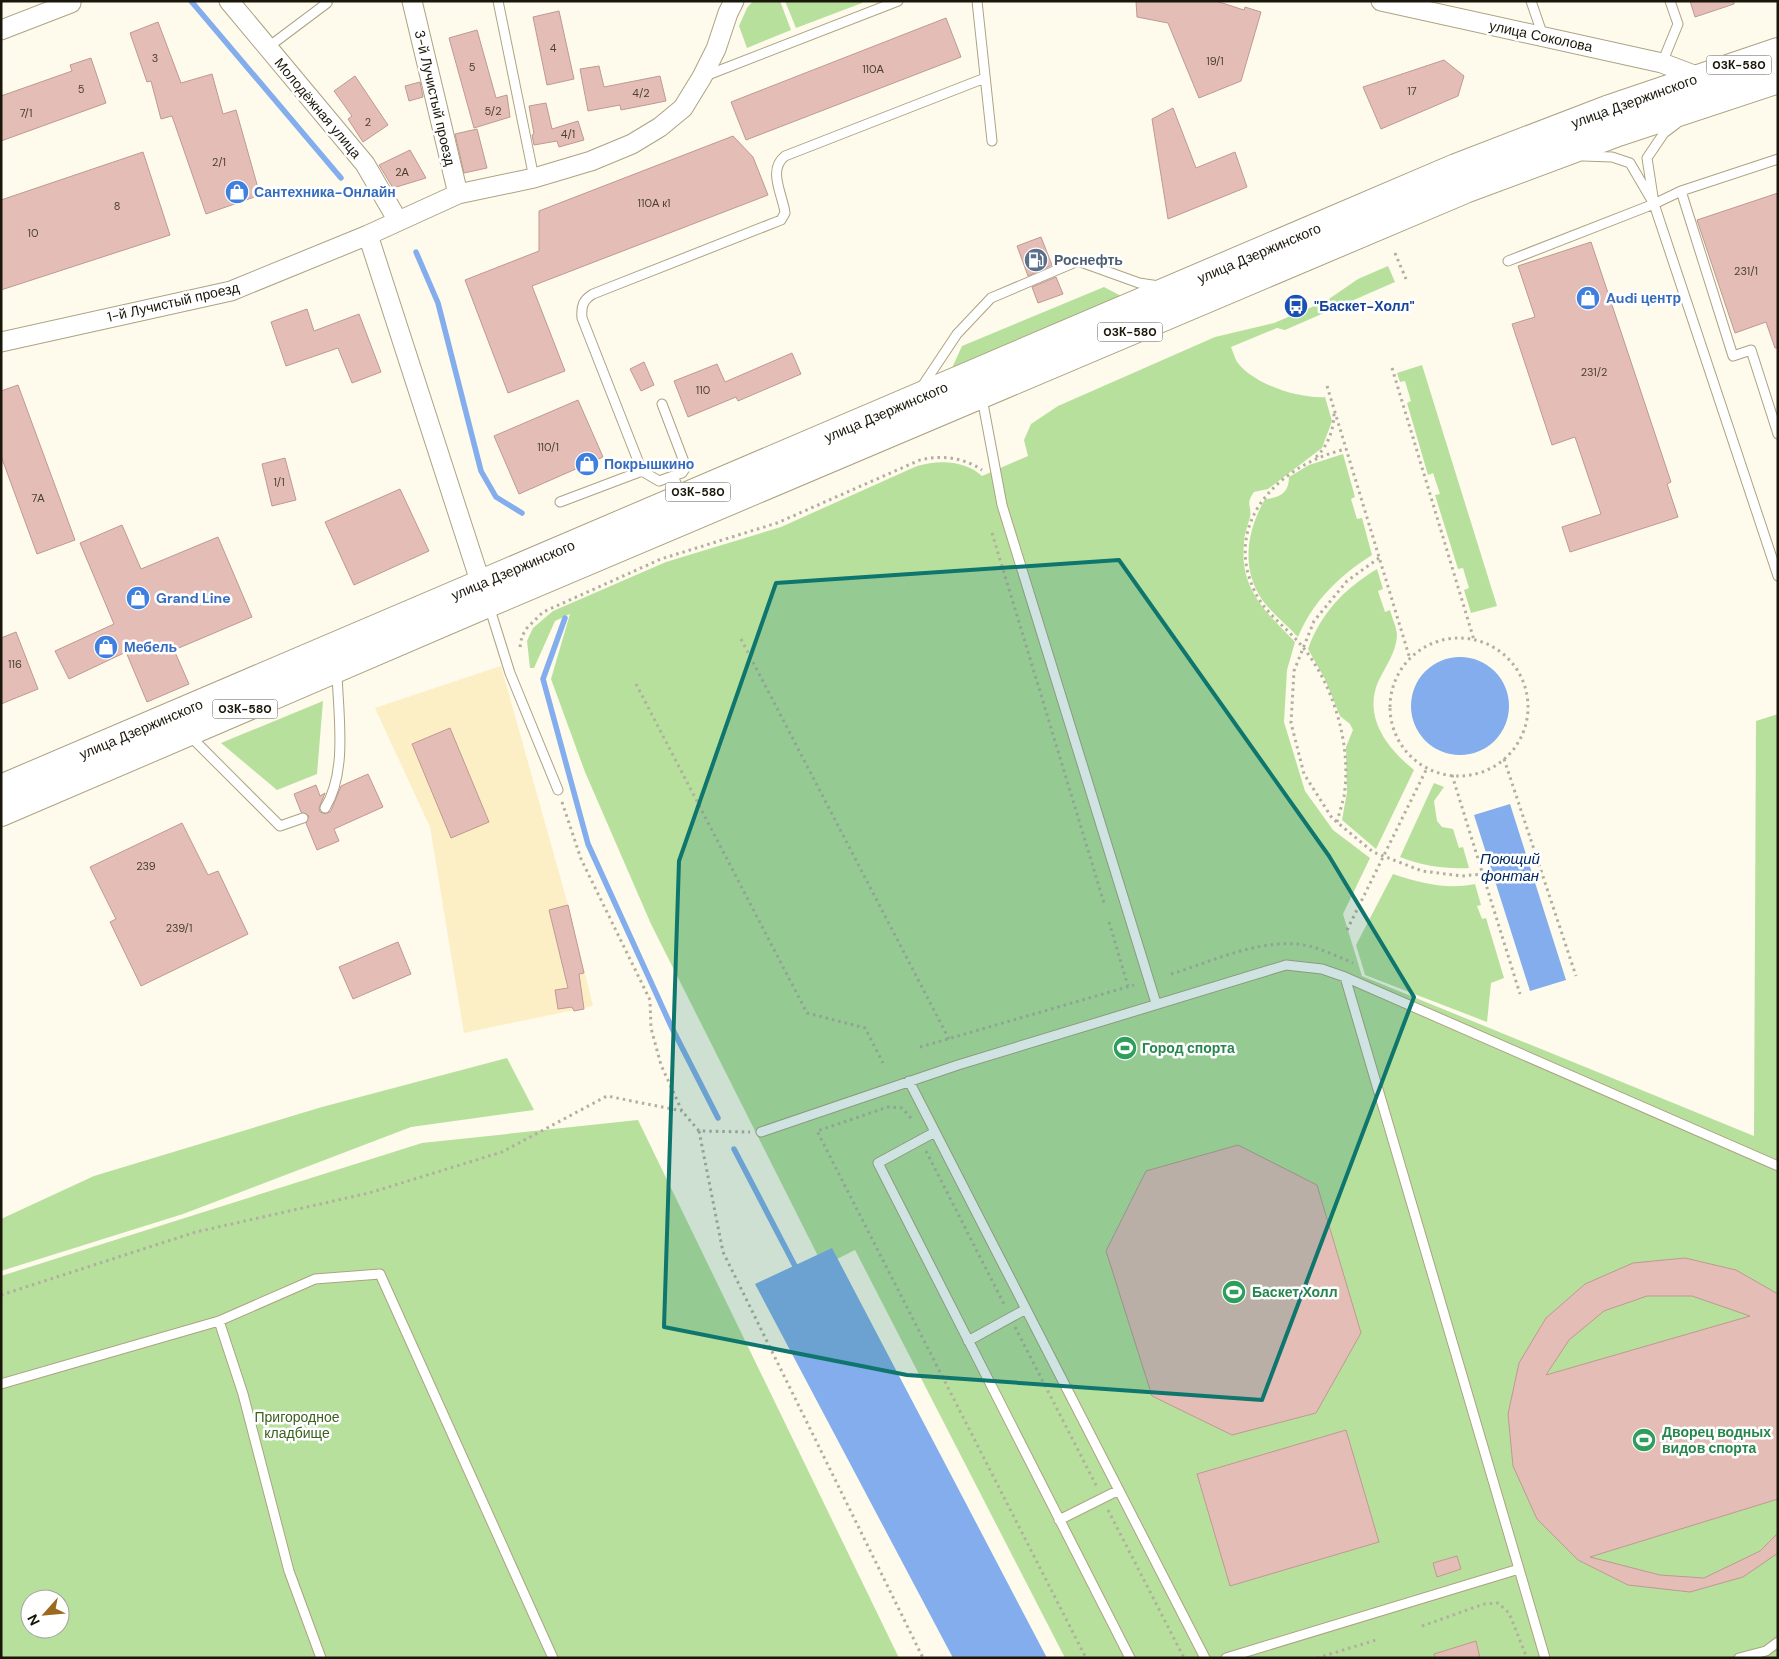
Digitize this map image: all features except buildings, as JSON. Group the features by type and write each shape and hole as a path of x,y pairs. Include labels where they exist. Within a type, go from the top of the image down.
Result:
{"main road":[{"name":"улица Дзержинского","path":"1,789 485,593 980,384 1526,166 1706,88 1778,52"},
{"name":"улица Дзержинского","path":"1,812 337,670 485,593 678,488 914,399 980,384 1174,289 1456,168 1706,88 1778,80"}],"street":[{"name":"Молодёжная улица","path":"229,1 365,164 398,221"},
{"name":"3-й Лучистый проезд","path":"412,1 458,194"},
{"path":"485,593 368,236 458,194 534,178 591,161 632,144 660,127 683,108 702,77 734,1"},
{"name":"улица Соколова","path":"1381,1 1662,63 1706,88"},
{"path":"1,30 71,3"},
{"name":"1-й Лучистый проезд","path":"1,342 231,291 368,236"}],"lane":[{"path":"267,48 327,2 338,1"},
{"path":"498,1 534,178"},
{"path":"702,77 898,1"},
{"path":"977,1 992,141"},
{"path":"1531,1 1543,36"},
{"path":"1662,63 1678,24 1670,1"},
{"path":"662,404 686,467 678,488 659,481 642,471 582,318 581,308 585,299 593,294 781,220 785,213 776,178 779,160 785,156 985,78"},
{"path":"1706,88 1664,133 1647,158 1654,204 1778,576"},
{"path":"1526,166 1582,156 1612,157 1630,163 1654,204"},
{"path":"1508,260 1654,204 1681,191 1778,160"},
{"path":"1681,191 1733,356 1751,350 1778,434"},
{"path":"914,399 957,334 991,298 1078,261 1139,283 1174,289"},
{"path":"980,384 1002,505 1156,1004"},
{"path":"560,502 642,471"},
{"path":"485,593 510,673 558,790"},
{"path":"325,808 333,795 339,768 337,670"},
{"path":"188,734 280,826 304,818"},
{"path":"761,1132 909,1081 1286,965 1322,969 1345,978 1778,1166"},
{"path":"1345,978 1545,1658"},
{"path":"909,1081 1205,1658"},
{"path":"935,1132 878,1163 1130,1658"},
{"path":"1,1384 219,1321 315,1279 380,1274 554,1658"},
{"path":"968,1341 1026,1309"},
{"path":"219,1321 242,1394 289,1571 321,1658"},
{"path":"1059,1520 1119,1490"},
{"path":"1226,1658 1519,1569"},
{"path":"1739,1658 1766,1651 1778,1642"}],"path":[{"path":"1395,253 1406,279"},
{"path":"1392,368 1474,640"},
{"path":"1327,386 1410,660"},
{"path":"1334,410 1333,427 1322,452 1278,482 1262,498 1251,520 1246,545 1247,571 1255,593 1269,612 1303,648 1321,675 1332,703 1341,732 1345,765 1344,796 1337,822"},
{"path":"1312,460 1325,454 1346,449"},
{"path":"520,647 522,636 527,628 543,612 661,559 777,523 920,460 942,457 956,459 976,466 984,472"},
{"path":"992,533 1104,903"},
{"path":"1379,558 1347,581 1314,621 1294,670 1291,723 1304,774 1337,822 1373,852 1422,871 1462,876 1483,874"},
{"path":"1459,638 1474,640 1501,652 1517,668 1526,689 1528,712 1523,734 1511,753 1494,767 1472,775 1452,775 1427,768 1409,755 1396,736 1391,714 1392,691 1401,670 1410,660 1416,653 1436,642 1459,638"},
{"path":"741,639 948,1039"},
{"path":"636,684 807,1013 865,1028 883,1063"},
{"path":"1504,759 1576,976"},
{"path":"1347,930 1427,768"},
{"path":"1452,775 1520,994"},
{"path":"558,790 581,859 650,1000 651,1028 661,1065 682,1111 699,1131 723,1252 923,1658"},
{"path":"1109,922 1128,986"},
{"path":"1171,974 1250,950 1292,944 1311,946 1353,963"},
{"path":"920,1047 1134,984"},
{"path":"1,1295 196,1232 370,1193 502,1152 607,1096 682,1111"},
{"path":"1086,1658 817,1131 896,1107 907,1111 1010,1318 1184,1658"},
{"path":"699,1131 761,1132"},
{"path":"1422,1626 1484,1604 1498,1603 1509,1613 1527,1658"},
{"path":"1317,1658 1376,1640"}],"highlighted area":[{"path":"1119,560 1329,856 1414,997 1262,1400 907,1375 664,1327 679,861 776,583"}],"shaded area":[{"path":"501,666 568,905 593,1006 464,1033 430,827 375,708"}],"green space":[{"path":"753,1 780,1 791,30 747,48 739,26 747,8"},
{"path":"785,1 862,1 862,3 796,28"},
{"name":"Город спорта","path":"1388,266 1395,282 1285,330 1277,328 1231,347 1237,362 1244,370 1265,383 1290,393 1325,397 1332,421 1322,448 1268,489 1254,492 1251,496 1249,502 1250,517 1244,540 1244,559 1250,587 1265,610 1295,642 1287,670 1284,722 1305,791 1333,830 1370,858 1343,914 1362,976 1754,1136 1756,721 1778,714 1778,1658 1065,1658 855,1250 823,1266 651,924 585,772 551,679 570,614 555,621 534,668 530,668 527,641 533,628 553,611 666,562 781,527 917,466 942,462 959,464 982,476 1028,456 1024,440 1031,424 1058,406 1215,337 1274,323 1326,301 1358,279"},
{"path":"1104,287 1121,296 952,368 962,346"},
{"path":"1422,365 1497,606 1471,613 1464,590 1469,588 1463,568 1458,569 1435,495 1440,494 1433,473 1428,475 1407,403 1411,401 1405,381 1400,382 1397,373"},
{"path":"1343,454 1355,497 1351,499 1357,519 1362,518 1372,555 1328,590 1311,612 1298,637 1267,606 1256,588 1251,576 1249,563 1250,537 1265,499 1283,494 1289,482 1289,477 1309,465"},
{"path":"1377,569 1383,589 1378,591 1385,612 1390,610 1397,636 1392,654 1378,682 1374,695 1376,720 1387,742 1404,762 1414,770 1376,849 1342,820 1347,792 1346,747 1353,730 1350,724 1340,716 1325,679 1308,649 1320,624 1335,603 1354,585"},
{"path":"323,701 317,774 277,790 221,743"},
{"path":"1434,783 1444,787 1434,801 1437,821 1442,827 1453,829 1459,848 1463,847 1469,868 1434,866 1400,857"},
{"path":"1393,874 1433,885 1464,886 1475,884 1481,905 1477,906 1482,919 1486,918 1504,978 1491,983 1487,1022 1365,975 1356,945"},
{"path":"507,1058 534,1110 411,1127 183,1214 1,1271 1,1219 94,1176 322,1107"},
{"name":"Пригородное кладбище","path":"638,1120 899,1658 1,1658 1,1276 422,1143"}],"water":[{"path":"1460,657 1479,660 1495,671 1506,687 1509,706 1506,725 1495,741 1479,752 1460,755 1441,752 1425,741 1414,725 1411,706 1414,687 1425,671 1441,660"},
{"name":"Поющий фонтан","path":"1510,804 1566,980 1530,991 1474,815"},
{"path":"832,1248 1047,1658 953,1658 755,1284"}],"waterway":[{"path":"191,1 341,178"},
{"path":"416,252 438,303 481,471 496,497 522,513"},
{"path":"565,618 543,679 588,844 671,1026 718,1118"},
{"path":"734,1149 795,1266"}],"place":[{"name":"Сантехника-Онлайн","path":"237,192"},
{"name":"Роснефть","path":"1036,260"},
{"name":"Audi центр","path":"1588,298"},
{"name":"\"Баскет-Холл\"","path":"1296,306"},
{"name":"Покрышкино","path":"587,464"},
{"name":"Grand Line","path":"138,598"},
{"name":"Мебель","path":"106,647"},
{"name":"Город спорта","path":"1125,1048"},
{"name":"Баскет Холл","path":"1234,1292"},
{"name":"Дворец водных видов спорта","path":"1644,1440"}]}
